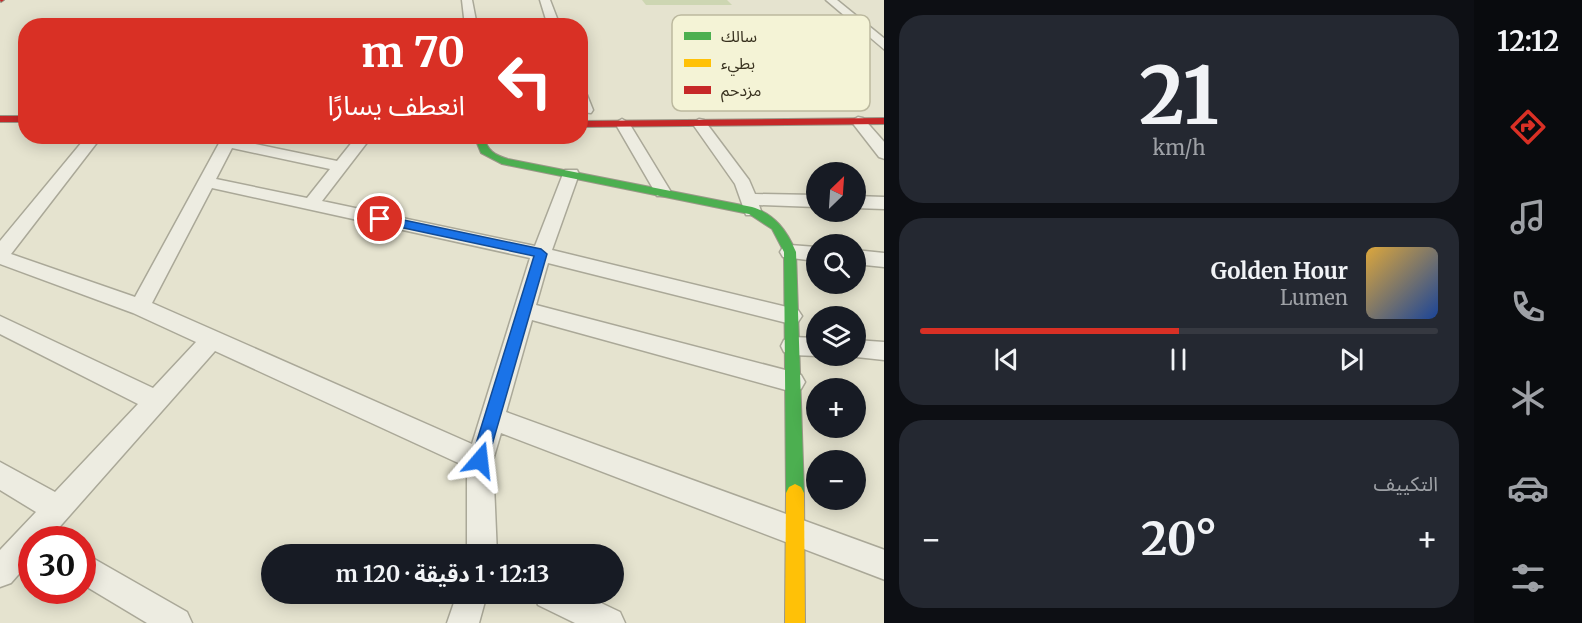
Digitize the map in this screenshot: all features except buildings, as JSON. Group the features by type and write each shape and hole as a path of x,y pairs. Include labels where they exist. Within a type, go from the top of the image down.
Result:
{"main road":[{"path":"588,120 607,112 672,111"},
{"path":"607,112 699,123 884,121"},
{"path":"0,119 18,119"},
{"path":"0,131 18,131"},
{"path":"480,144 486,155 663,192 751,205 771,217 779,225 790,252 796,531 795,623"}],"street":[{"path":"467,0 470,18"},
{"path":"545,0 551,18"},
{"path":"831,0 849,15"},
{"path":"870,32 884,44"},
{"path":"588,100 607,112 663,192"},
{"path":"858,121 884,153"},
{"path":"699,123 743,184 751,205 806,202"},
{"path":"89,144 0,256 140,308 480,460"},
{"path":"140,308 228,144"},
{"path":"246,144 341,167"},
{"path":"311,204 359,144"},
{"path":"482,544 480,460 541,254 571,174"},
{"path":"207,182 541,254 791,316"},
{"path":"866,202 884,203"},
{"path":"790,252 806,253"},
{"path":"866,258 884,260"},
{"path":"524,310 793,382"},
{"path":"0,324 156,401"},
{"path":"45,526 211,340"},
{"path":"792,345 806,346"},
{"path":"866,350 884,351"},
{"path":"492,418 884,565"},
{"path":"0,475 58,509"},
{"path":"0,572 18,555"},
{"path":"96,575 176,623"},
{"path":"463,623 469,604"},
{"path":"570,604 609,623"}],"green space":[{"path":"642,0 727,0 732,5 646,5"}],"traffic: fast":[{"path":"481,144 484,151 506,162 752,211 766,218 776,227 790,252 795,493"}],"traffic: slow":[{"path":"795,493 795,623"}],"traffic: jam":[{"path":"0,119 18,119"},
{"path":"588,124 884,121"}],"route":[{"path":"380,219 541,254 480,460"}]}
